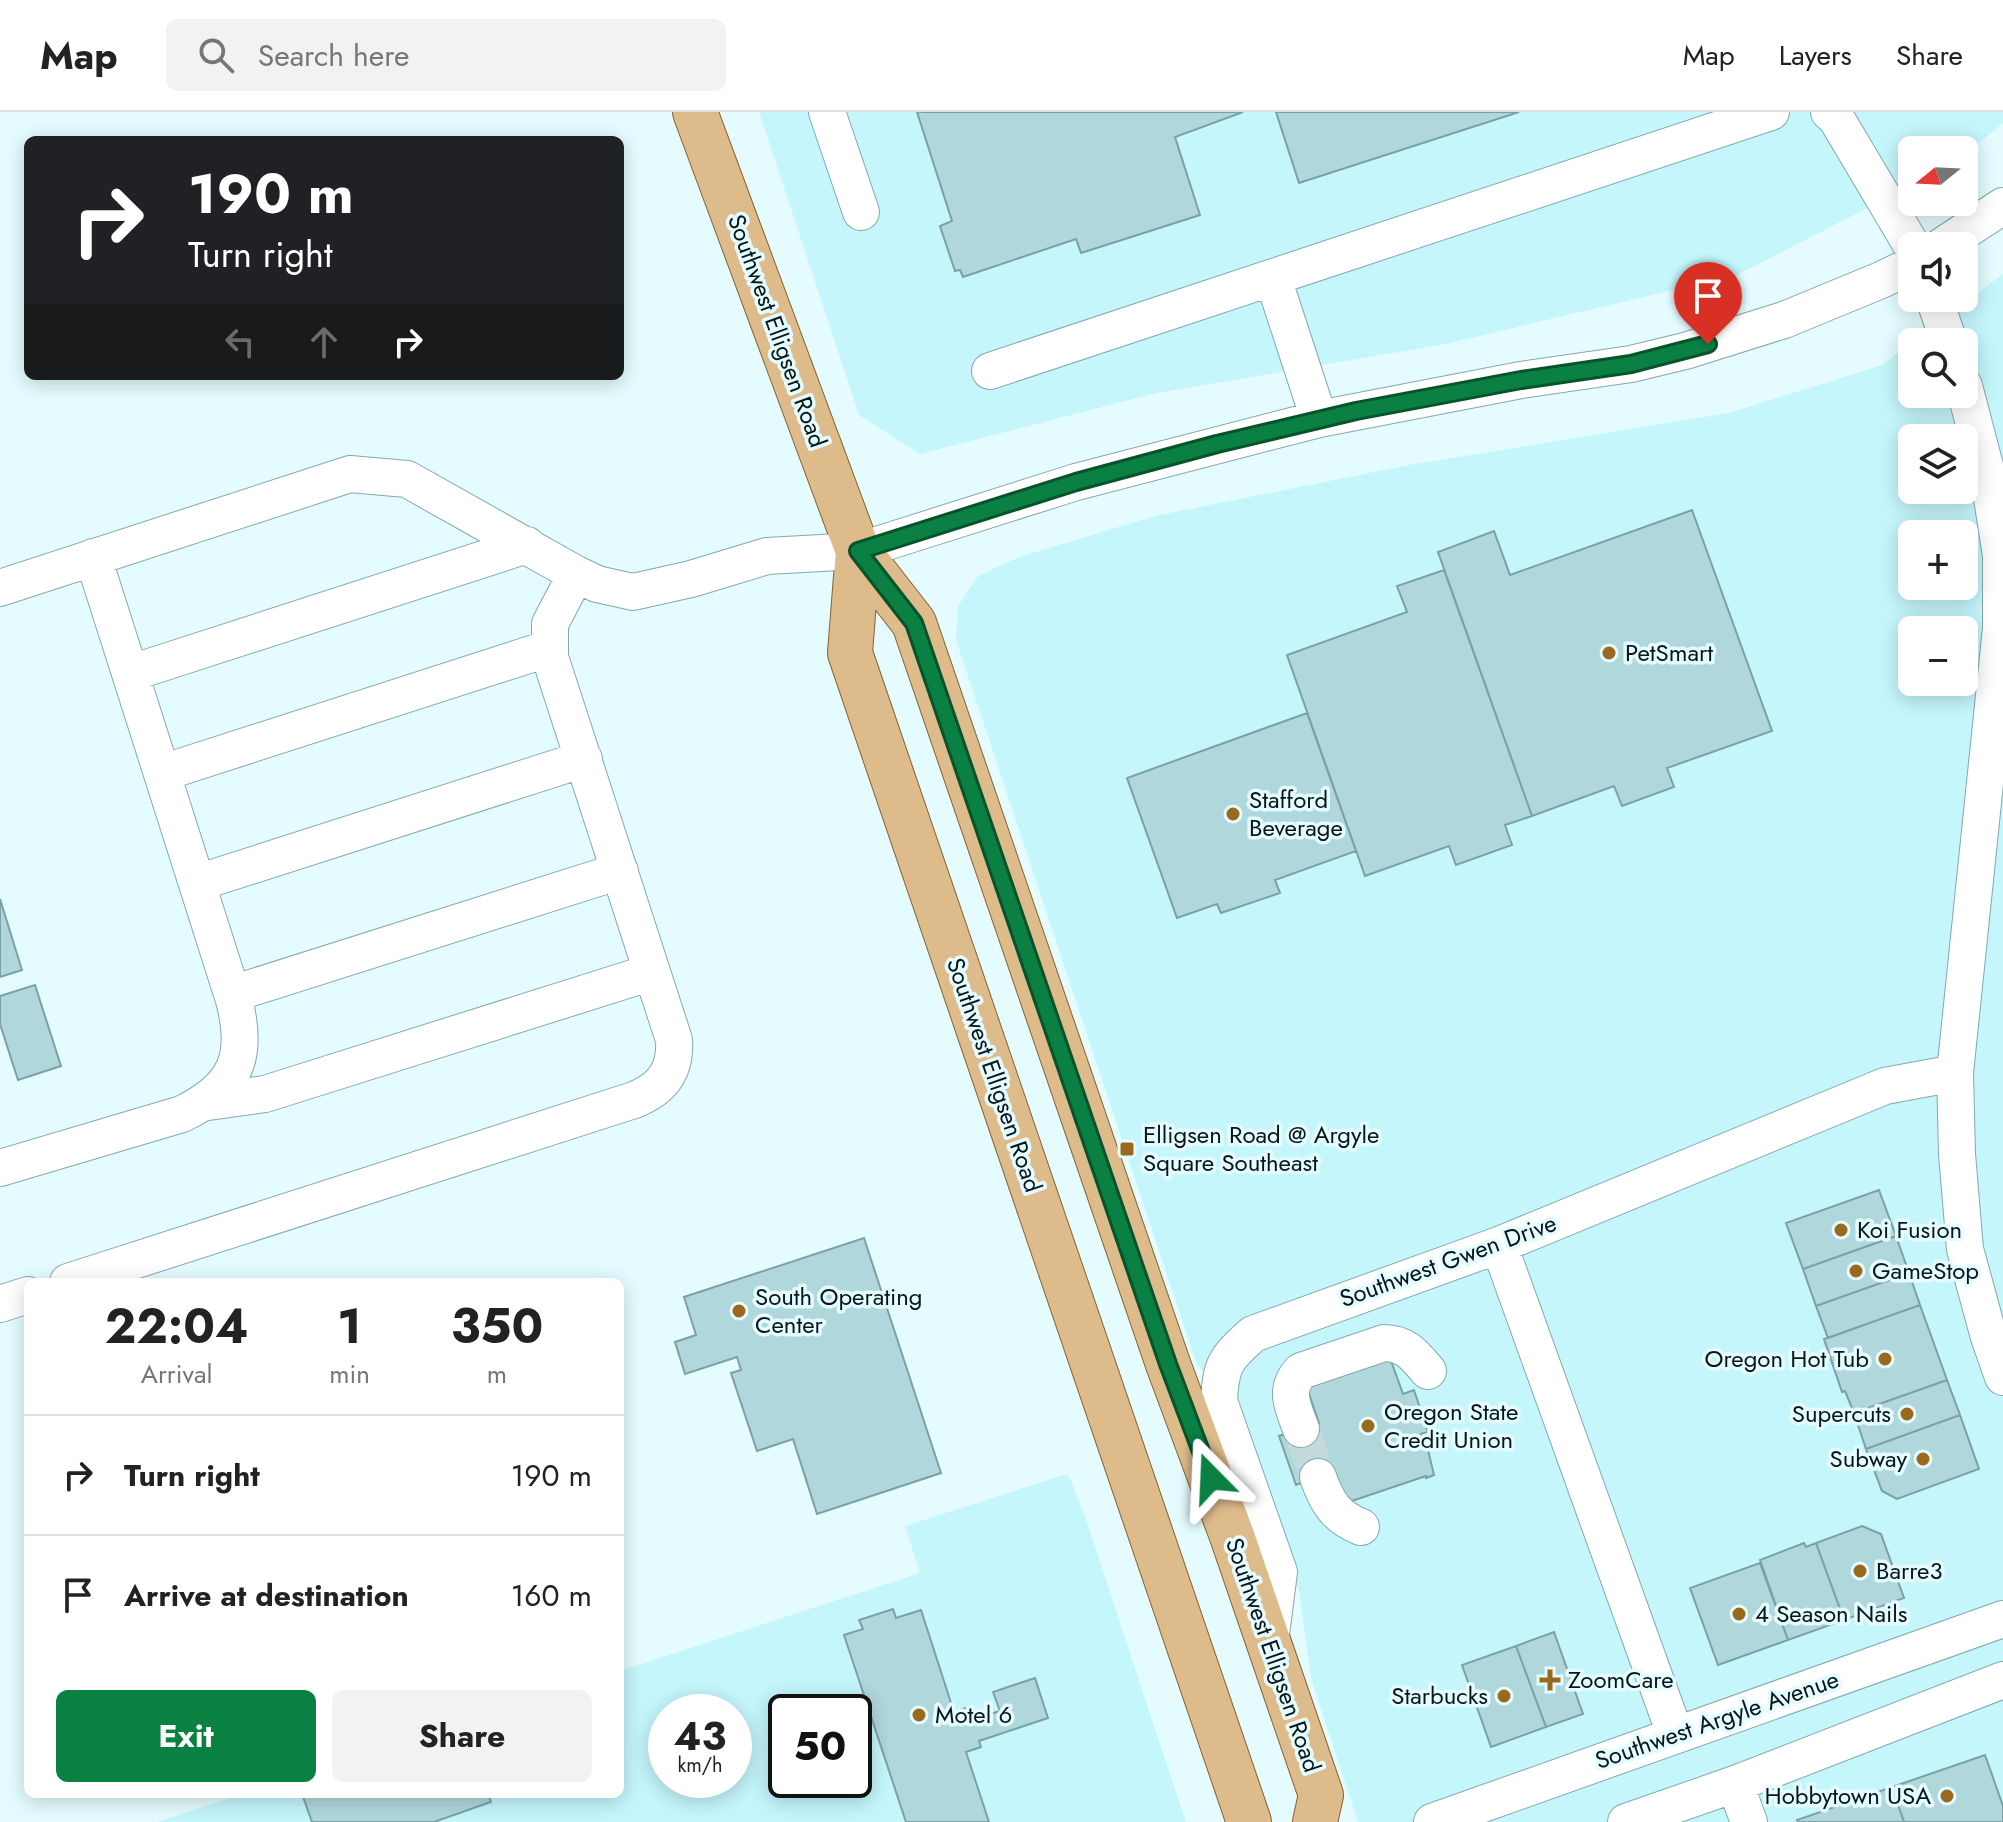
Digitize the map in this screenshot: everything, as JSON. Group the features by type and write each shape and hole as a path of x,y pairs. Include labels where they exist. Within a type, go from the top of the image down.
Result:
{"main road":[{"name":"Southwest Elligsen Road","path":"695,112 858,551 914,623 1168,1364 1227,1521 1321,1795 1315,1822"},
{"name":"Southwest Elligsen Road","path":"858,551 850,653 1249,1822"}],"street":[{"path":"827,112 861,212"},
{"path":"990,371 1771,112"},
{"path":"1829,112 1836,118 1904,232"},
{"path":"1963,232 2003,206"},
{"path":"0,588 350,474 407,479 576,574 597,584 633,592 691,579 767,556 858,551 1130,466 1319,419 1521,380 1631,364 1685,351 1784,320 1898,272"},
{"path":"1273,278 1319,419"},
{"path":"1970,408 1990,485 2001,556 2001,628 1955,1073 1957,1154 1965,1249 2003,1377"},
{"path":"131,673 527,545"},
{"path":"93,557 241,1027 239,1056 227,1081 208,1102"},
{"path":"80,1278 649,1095 661,1085 670,1072 675,1056 674,1040 550,657 550,624 576,574"},
{"path":"162,773 550,648"},
{"path":"197,883 584,759"},
{"path":"232,994 620,871"},
{"path":"0,1168 182,1114 208,1102 265,1094 652,972"},
{"name":"Southwest Gwen Drive","path":"1269,1644 1279,1572 1219,1401 1220,1371 1233,1352 1253,1334 1499,1245 1885,1086 1955,1073"},
{"path":"1499,1245 1675,1734"},
{"path":"0,1304 24,1296"},
{"path":"1301,1429 1289,1398 1290,1388 1301,1371 1384,1343 1394,1343 1411,1352 1428,1371"},
{"path":"1318,1477 1326,1500 1335,1512 1347,1522 1361,1527"},
{"name":"Southwest Argyle Avenue","path":"1432,1822 2003,1619"},
{"path":"1626,1822 1735,1784 2003,1680"},
{"path":"1735,1784 1749,1822"}],"shaded area":[{"path":"759,112 2003,112 2003,123 1978,144 1978,136 1898,136 1898,192 1737,275 1441,345 1156,393 920,454 859,415"},
{"path":"2003,274 2003,1822 1358,1822 1311,1678 1299,1591 1233,1395 1197,1365 956,640 958,606 978,576 1019,557 1155,516 1409,465 1729,413 1882,365 1898,353 1898,408 1978,408 1978,328 1932,328 1953,312 1978,312 1978,293"},
{"path":"1067,1474 1086,1520 1186,1822 157,1822 231,1798 624,1798 624,1670 920,1573 905,1526"}],"building":[{"path":"917,112 1243,112 1175,137 1200,215 1081,253 1076,239 963,277 960,270 955,271 940,226 952,221"},
{"path":"1276,112 1519,112 1299,183"},
{"name":"PetSmart","path":"1692,510 1772,731 1667,768 1674,787 1622,806 1614,786 1532,816 1438,552 1494,531 1510,575"},
{"path":"1444,570 1532,816 1505,825 1512,845 1456,865 1449,846 1365,876 1287,655 1407,612 1397,586"},
{"path":"1307,713 1356,851 1275,880 1280,893 1221,913 1217,904 1177,918 1127,778"},
{"path":"0,899 22,970 0,977"},
{"path":"35,985 61,1066 18,1080 0,1024 0,996"},
{"name":"Koi Fusion","path":"1879,1190 1896,1236 1803,1269 1786,1223"},
{"name":"GameStop","path":"1896,1236 1909,1273 1816,1306 1803,1269"},
{"path":"864,1238 941,1473 817,1514 793,1439 757,1451 731,1373 741,1370 737,1357 685,1374 675,1342 696,1335 684,1297"},
{"path":"1909,1273 1920,1305 1828,1338 1816,1306"},
{"name":"Oregon Hot Tub","path":"1920,1305 1947,1380 1854,1413 1845,1391 1842,1392 1824,1339"},
{"name":"Oregon State Credit Union","path":"1389,1355 1403,1394 1414,1390 1428,1432 1421,1434 1423,1439 1428,1437 1434,1475 1346,1503 1335,1471 1296,1485 1279,1436 1319,1423 1307,1388"},
{"name":"Supercuts","path":"1947,1380 1960,1415 1866,1449 1854,1413"},
{"name":"Subway","path":"1960,1415 1979,1469 1897,1499 1882,1491 1866,1449"},
{"name":"Barre3","path":"1862,1526 1881,1534 1904,1598 1844,1620 1816,1543"},
{"path":"1804,1543 1806,1547 1816,1543 1844,1620 1788,1640 1760,1560"},
{"name":"4 Season Nails","path":"1760,1563 1788,1640 1718,1665 1690,1588"},
{"name":"Motel 6","path":"893,1609 896,1618 921,1610 954,1712 966,1708 969,1720 1000,1711 993,1692 1035,1678 1048,1718 979,1741 981,1747 966,1752 989,1822 906,1822 872,1719 872,1694 864,1694 844,1635 863,1629 859,1620"},
{"name":"ZoomCare","path":"1554,1632 1583,1714 1546,1727 1516,1646"},
{"name":"Starbucks","path":"1516,1646 1546,1727 1491,1747 1462,1665"},
{"name":"Hobbytown USA","path":"1985,1755 2003,1806 2003,1822 1904,1822 1892,1787"},
{"path":"1892,1787 1904,1822 1797,1820"},
{"path":"303,1798 490,1798 491,1802 434,1822 312,1822"}],"tunnel":[{"path":"1301,1429 1318,1477"}],"place":[{"name":"PetSmart","path":"1609,653"},
{"name":"Stafford Beverage","path":"1233,814"},
{"name":"Elligsen Road @ Argyle Square Southeast","path":"1127,1149"},
{"name":"Koi Fusion","path":"1841,1230"},
{"name":"GameStop","path":"1856,1271"},
{"name":"South Operating Center","path":"739,1311"},
{"name":"Oregon Hot Tub","path":"1885,1359"},
{"name":"Supercuts","path":"1907,1414"},
{"name":"Oregon State Credit Union","path":"1368,1426"},
{"name":"Subway","path":"1923,1459"},
{"name":"Barre3","path":"1860,1571"},
{"name":"4 Season Nails","path":"1739,1614"},
{"name":"ZoomCare","path":"1550,1680"},
{"name":"Starbucks","path":"1504,1696"},
{"name":"Motel 6","path":"919,1715"},
{"name":"Hobbytown USA","path":"1947,1796"}],"route":[{"path":"1211,1478 1168,1364 914,623 858,551 1144,462 1319,419 1521,380 1631,364 1708,344"}]}
